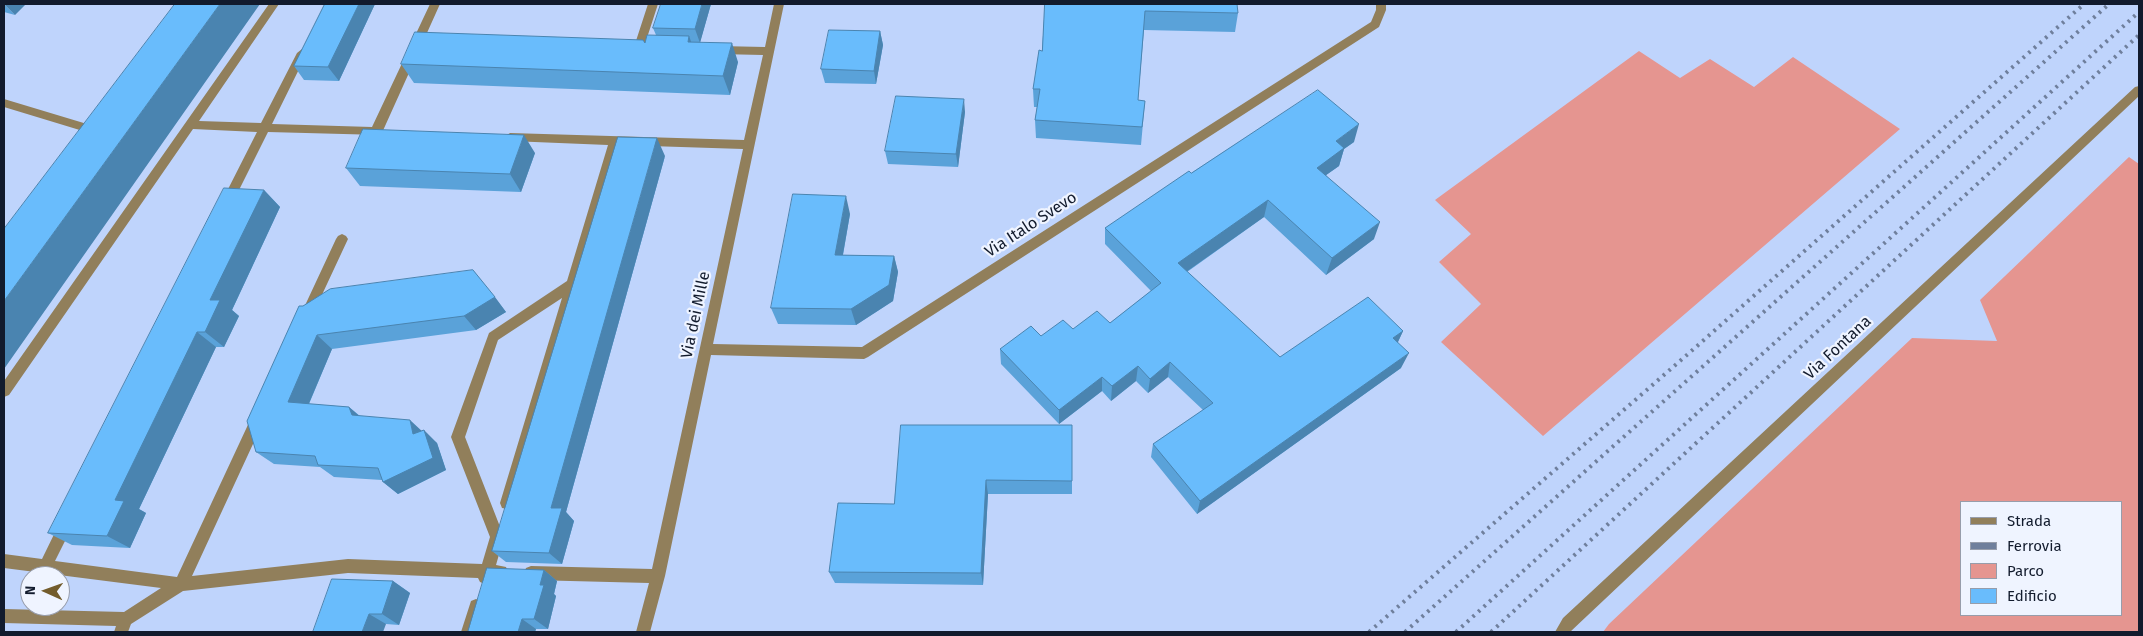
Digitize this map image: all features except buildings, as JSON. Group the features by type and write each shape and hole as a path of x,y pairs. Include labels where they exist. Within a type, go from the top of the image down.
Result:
{"street":[{"path":"4,391 274,4"},
{"path":"190,125 380,132 423,40 435,4"},
{"path":"641,4 648,18"},
{"path":"639,47 653,4"},
{"name":"Via dei Mille","path":"644,632 658,576 779,4"},
{"name":"Via Italo Svevo","path":"706,349 864,353 1374,24 1381,10 1381,4"},
{"path":"220,216 309,39"},
{"path":"704,49 769,51"},
{"name":"Via Fontana","path":"1562,632 1582,609 2139,90"},
{"path":"4,102 83,127"},
{"path":"495,136 749,146"},
{"path":"468,632 615,141"},
{"path":"300,327 342,239"},
{"path":"497,537 458,437 493,337 572,285"},
{"path":"4,616 123,626 181,584 263,407"},
{"path":"46,566 72,515"},
{"path":"4,561 38,566"},
{"path":"70,570 181,584 348,566 487,572 658,576"},
{"path":"342,582 348,566"}],"green space":[{"path":"1639,51 1680,78 1710,59 1754,87 1793,57 1900,129 1543,436 1441,342 1481,304 1439,262 1471,234 1435,200"},
{"path":"2129,157 2139,164 2139,632 1603,632 1609,624 1912,338 1997,341 1980,300"}],"railway":[{"path":"1369,632 1688,354 2084,4"},
{"path":"1405,632 2109,4"},
{"path":"1456,632 2139,12"},
{"path":"1491,632 2139,35"}]}
